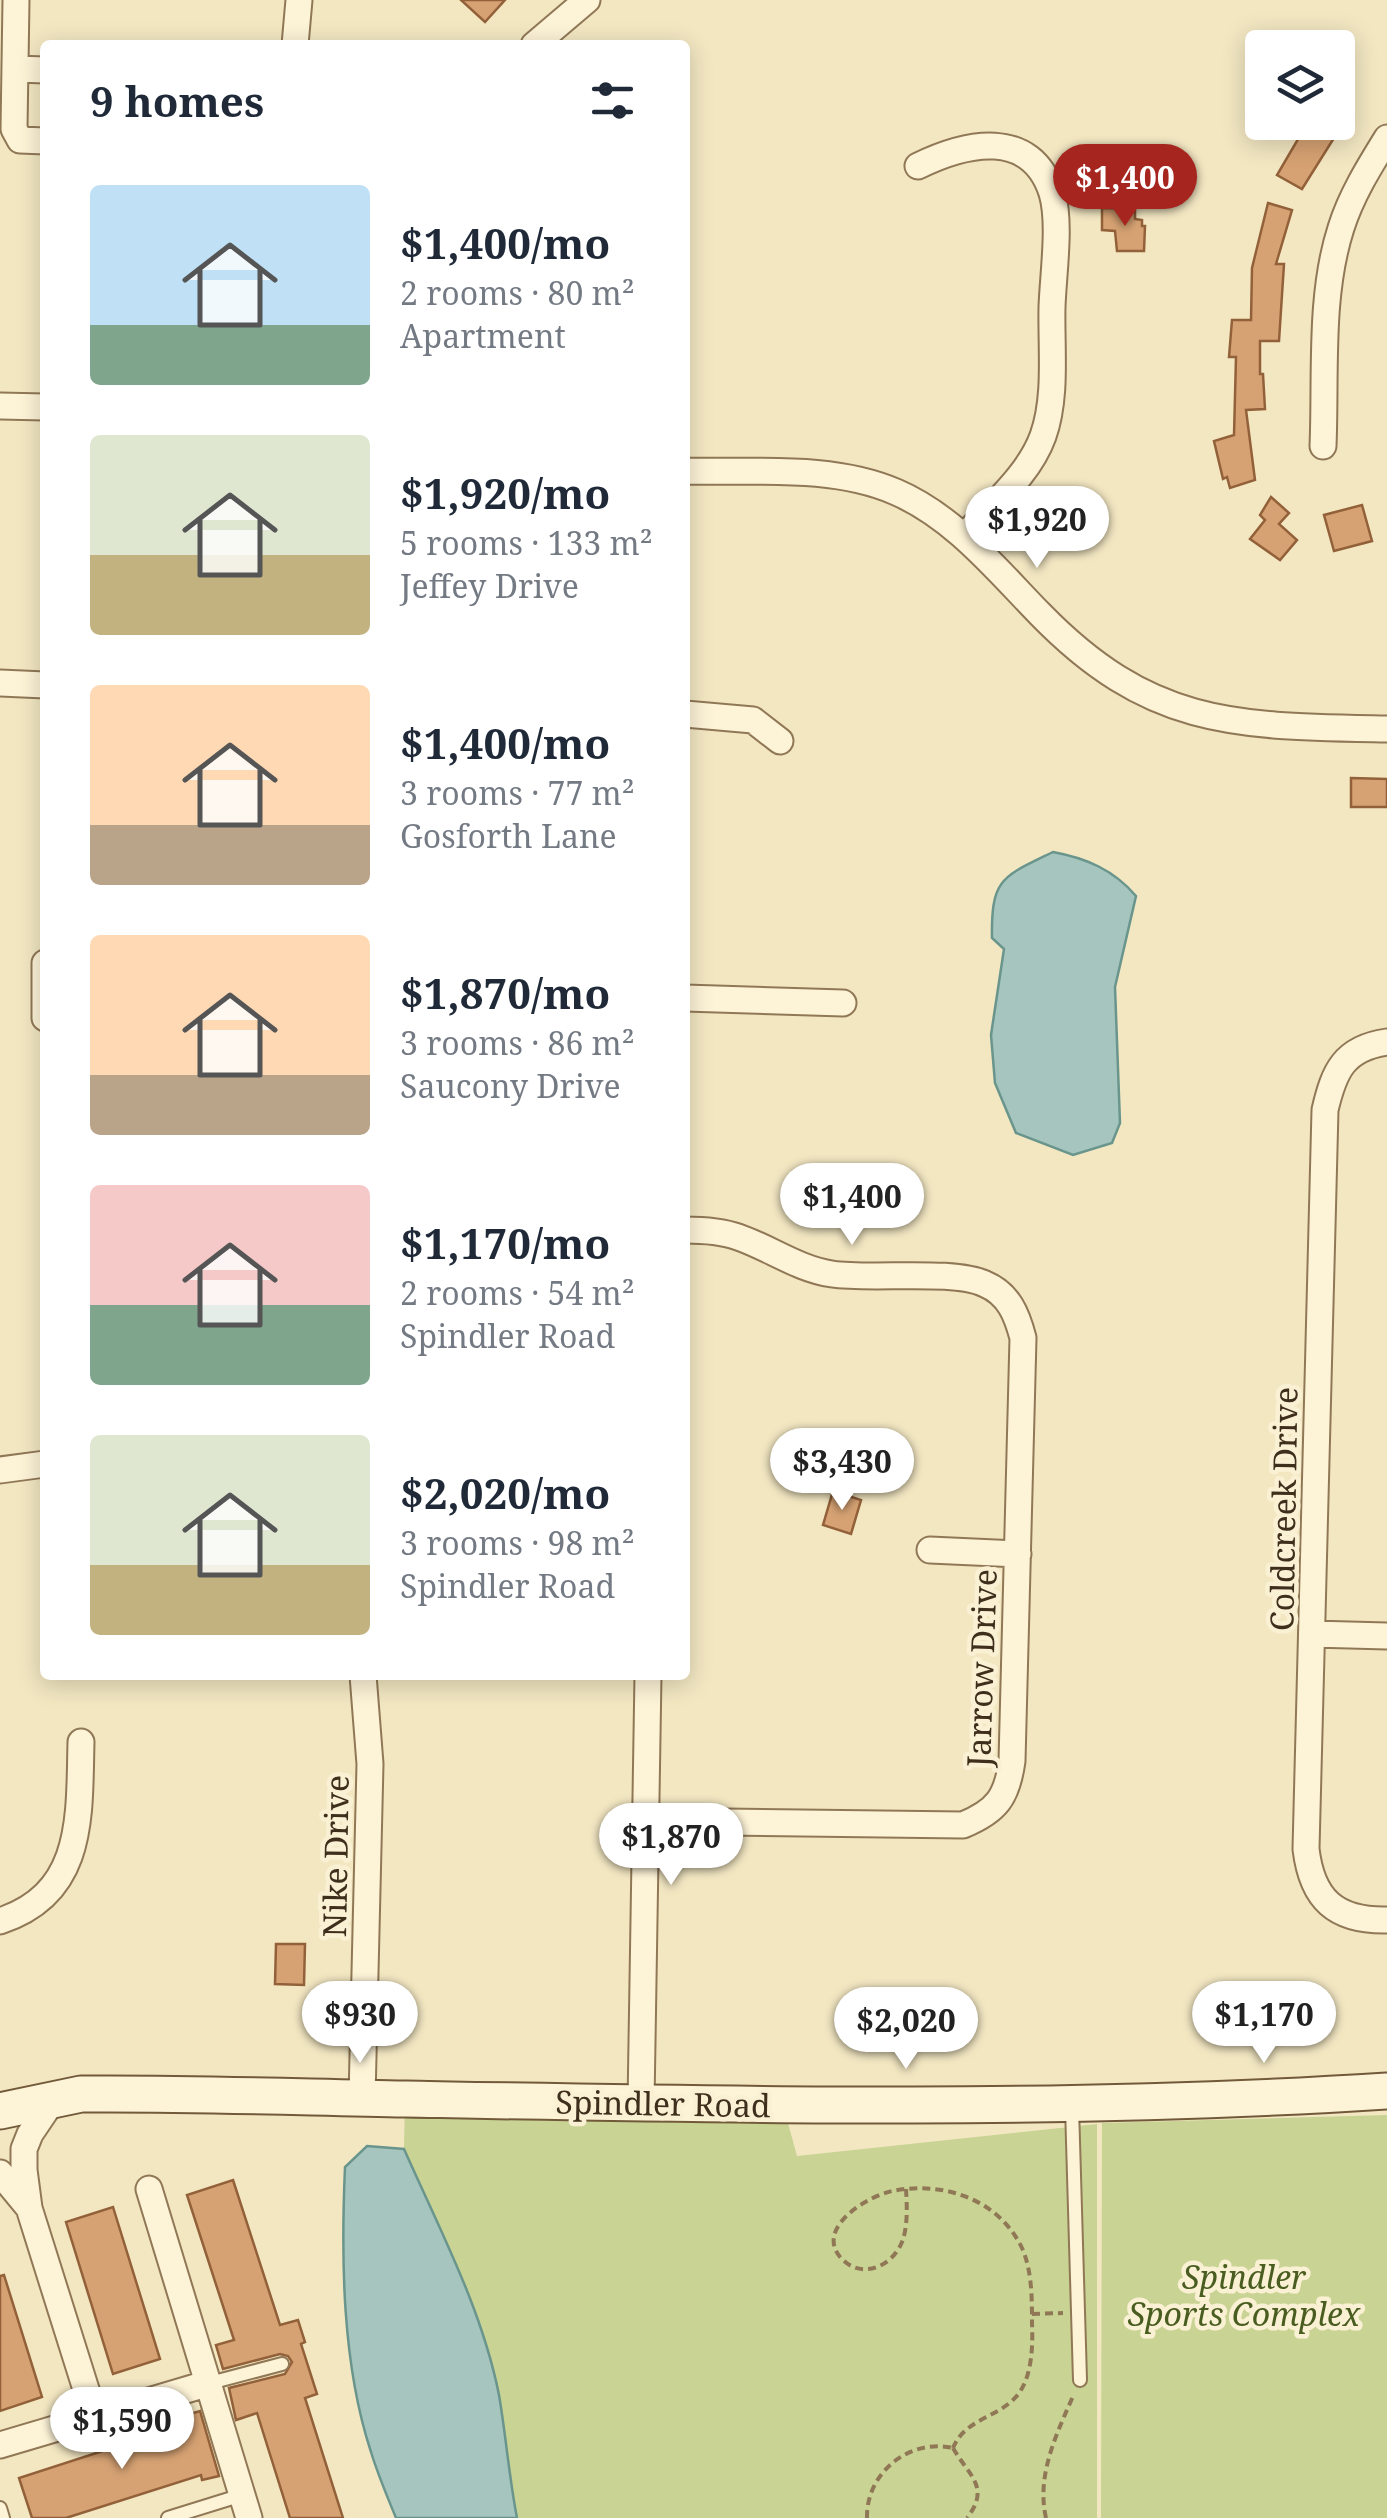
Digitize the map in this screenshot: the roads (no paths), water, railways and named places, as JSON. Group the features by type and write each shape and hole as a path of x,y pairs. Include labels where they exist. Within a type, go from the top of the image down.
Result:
{"street":[{"path":"16,0 8,69 14,129 20,140 40,141"},
{"path":"295,40 298,0"},
{"path":"540,40 586,0"},
{"path":"8,69 40,70"},
{"path":"1324,446 1333,260 1352,200 1387,138"},
{"path":"918,166 949,150 984,144 1004,146 1035,164 1053,195 1050,398 1044,433 1027,466 964,537"},
{"path":"0,406 40,407"},
{"path":"690,471 808,474 856,479 893,490 927,508 964,537 1075,649 1133,688 1175,708 1276,726 1387,730"},
{"path":"0,683 40,686"},
{"path":"690,714 753,720 780,740"},
{"path":"690,998 844,1003"},
{"name":"Coldcreek Drive","path":"1387,1042 1352,1055 1332,1079 1325,1110 1306,1849 1316,1890 1328,1904 1350,1916 1387,1920"},
{"name":"Jarrow Drive","path":"644,1822 963,1825 990,1812 1009,1784 1012,1761 1023,1338 1017,1315 1005,1296 985,1283 830,1274 740,1238 690,1231"},
{"path":"0,1470 40,1465"},
{"path":"930,1550 1018,1554"},
{"path":"1312,1634 1387,1636"},
{"name":"Nike Drive","path":"362,2098 370,1764 363,1680"},
{"path":"641,2102 648,1680"},
{"path":"0,1921 19,1915 44,1897 64,1872 80,1813 81,1742"},
{"name":"Spindler Road","path":"0,2111 55,2098 106,2093 1072,2105 1233,2101 1387,2091"},
{"path":"55,2098 24,2149 29,2208 95,2418"},
{"path":"0,2173 29,2208"},
{"path":"149,2188 245,2507"},
{"path":"0,2445 206,2384"}],"lane":[{"path":"1072,2105 1080,2380"},
{"path":"206,2384 282,2364"},
{"path":"168,2518 245,2507"},
{"path":"0,2508 3,2518"}],"water":[{"path":"1053,852 1099,866 1136,896 1115,987 1120,1123 1112,1143 1073,1155 1016,1133 995,1083 991,1035 1004,949 992,938 997,891 1011,874"},
{"path":"367,2146 404,2149 471,2300 499,2395 517,2518 396,2518 386,2494 361,2418 346,2311 345,2167"}],"park label":[{"name":"Spindler Sports Complex","path":"1244,2294"}]}
